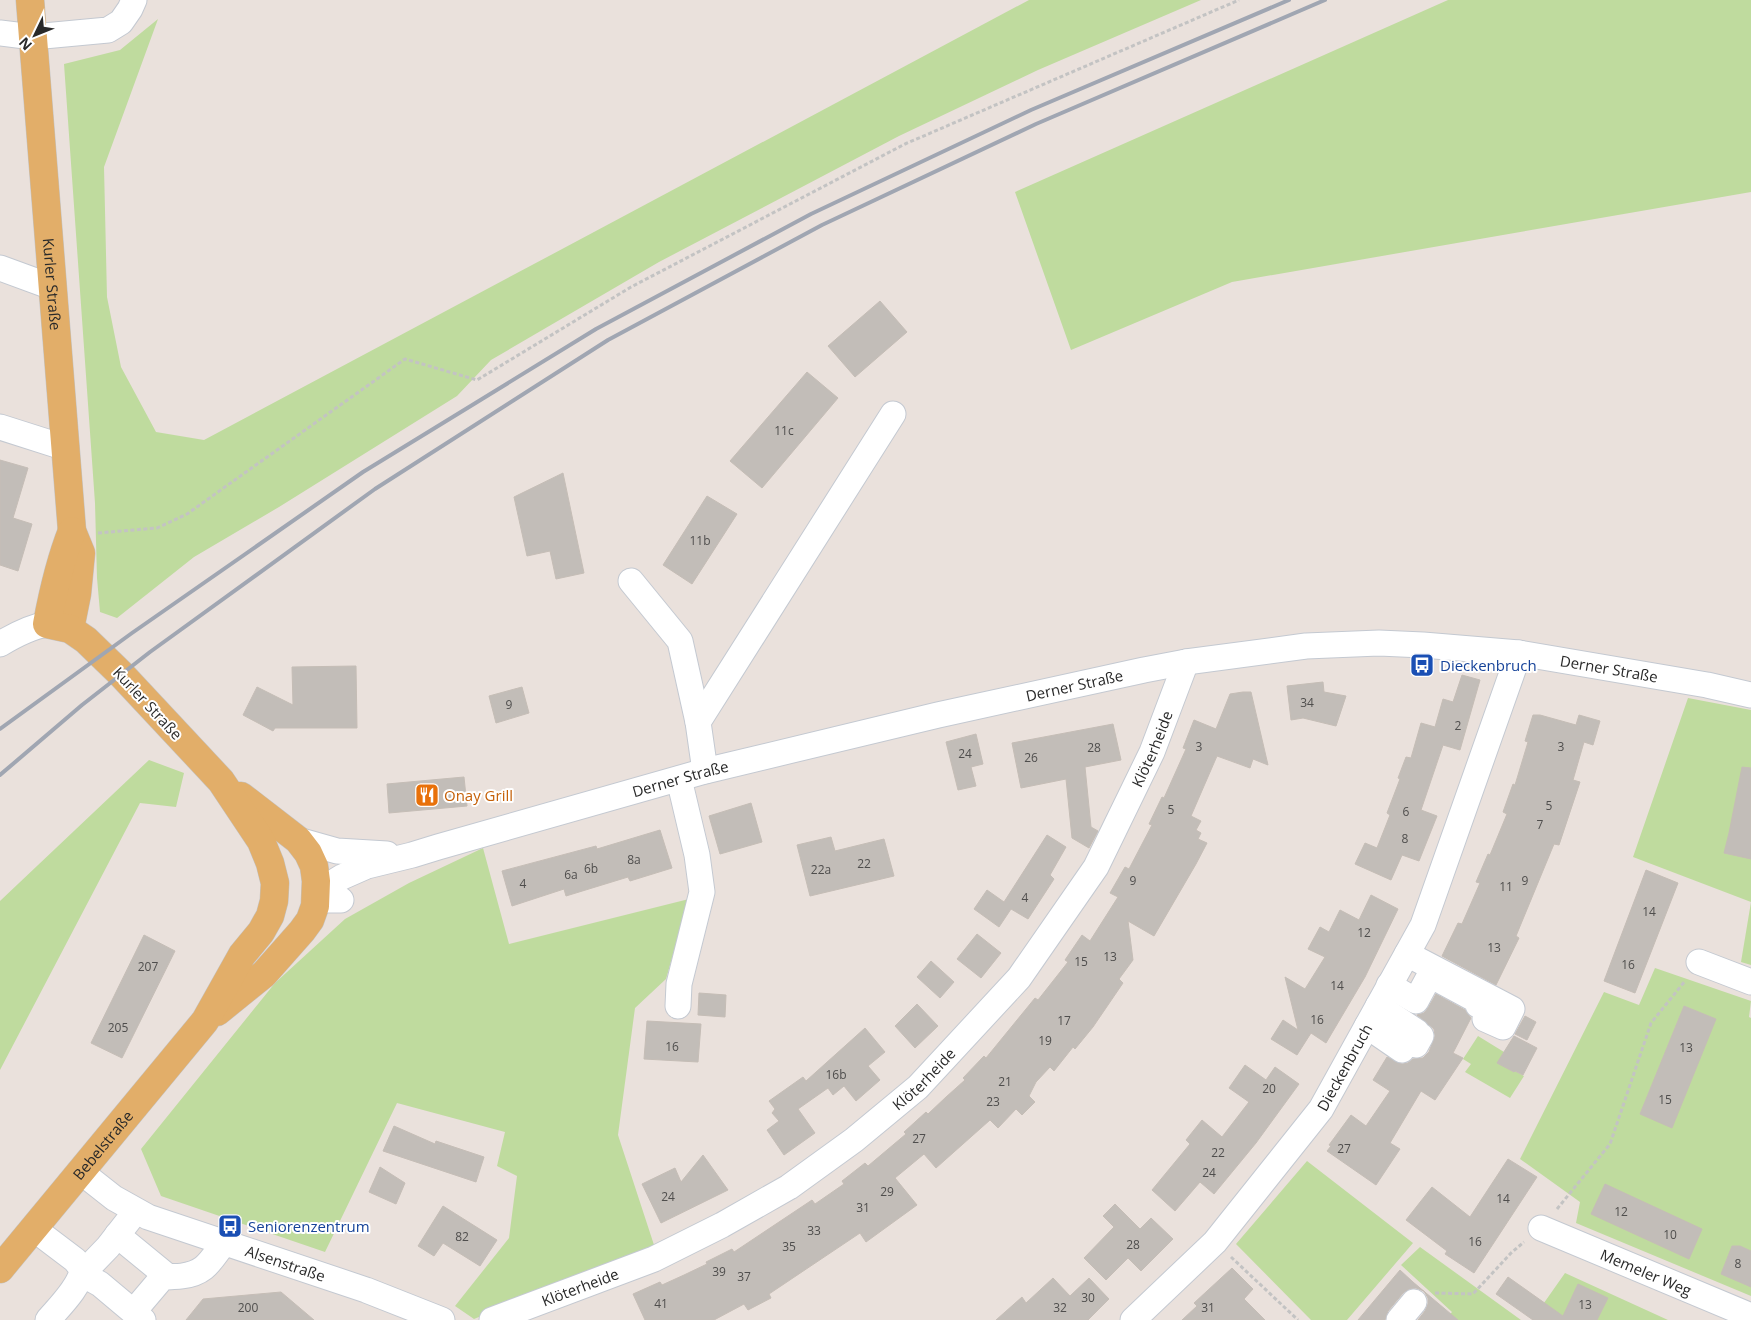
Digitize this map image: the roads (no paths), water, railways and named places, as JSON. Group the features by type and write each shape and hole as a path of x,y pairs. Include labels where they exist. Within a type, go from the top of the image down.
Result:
{"main road":[{"name":"Kurler Straße","path":"30,0 72,531 81,552 77,594 59,627 86,640 121,674 222,781 298,840 308,853 314,866 316,881 328,896"},
{"name":"Kurler Straße","path":"222,781 261,841 270,863 275,883 274,901 270,916 261,932"},
{"path":"261,841 293,876 328,896"},
{"path":"261,932 328,896"},
{"name":"Bebelstraße","path":"205,1021 264,974 302,931 310,920 314,906 328,896"},
{"name":"Bebelstraße","path":"0,1269 205,1021 242,954 261,932"}],"street":[{"path":"0,33 33,37 108,30 121,22 130,10 134,0"},
{"path":"0,268 52,287"},
{"path":"698,722 893,414"},
{"path":"0,427 66,448"},
{"path":"631,581 680,641 698,722 706,771"},
{"path":"0,644 36,626 59,627"},
{"name":"Derner Straße","path":"328,896 342,877 367,866 412,856 706,771 938,715 1186,662 1306,646 1379,643 1423,644 1519,653 1751,694"},
{"name":"Dieckenbruch","path":"1133,1320 1215,1242 1321,1109 1423,925 1519,653"},
{"name":"Klöterheide","path":"492,1320 654,1259 722,1225 789,1187 854,1140 918,1087 1019,978 1096,867 1152,752 1186,662"},
{"path":"678,1006 679,984 702,892 697,855 679,779"},
{"name":"Derner Straße","path":"298,840 338,851 412,856"},
{"path":"1378,1006 1416,1001 1430,975 1480,1002 1478,1005 1490,1012 1485,1019 1503,1027 1512,1010 1407,954"},
{"path":"1699,962 1751,982"},
{"name":"Alsenstraße","path":"81,1172 114,1198 148,1217 366,1290 442,1320"},
{"path":"48,1320 76,1286 82,1274 136,1211"},
{"name":"Memeler Weg","path":"1541,1228 1751,1316"},
{"path":"34,1229 75,1260 82,1269 82,1274"},
{"path":"117,1235 167,1276"},
{"path":"82,1274 100,1284 138,1316 162,1278 194,1274 204,1269 224,1243"}],"railway":[{"path":"0,729 132,633 363,472 596,329 811,214 1031,110 1289,0"},
{"path":"0,775 82,705 150,652 375,489 608,340 822,225 1036,124 1325,0"}],"place":[{"name":"Dieckenbruch","path":"1422,665"},
{"name":"Onay Grill","path":"427,795"},
{"name":"Seniorenzentrum","path":"230,1226"}]}
